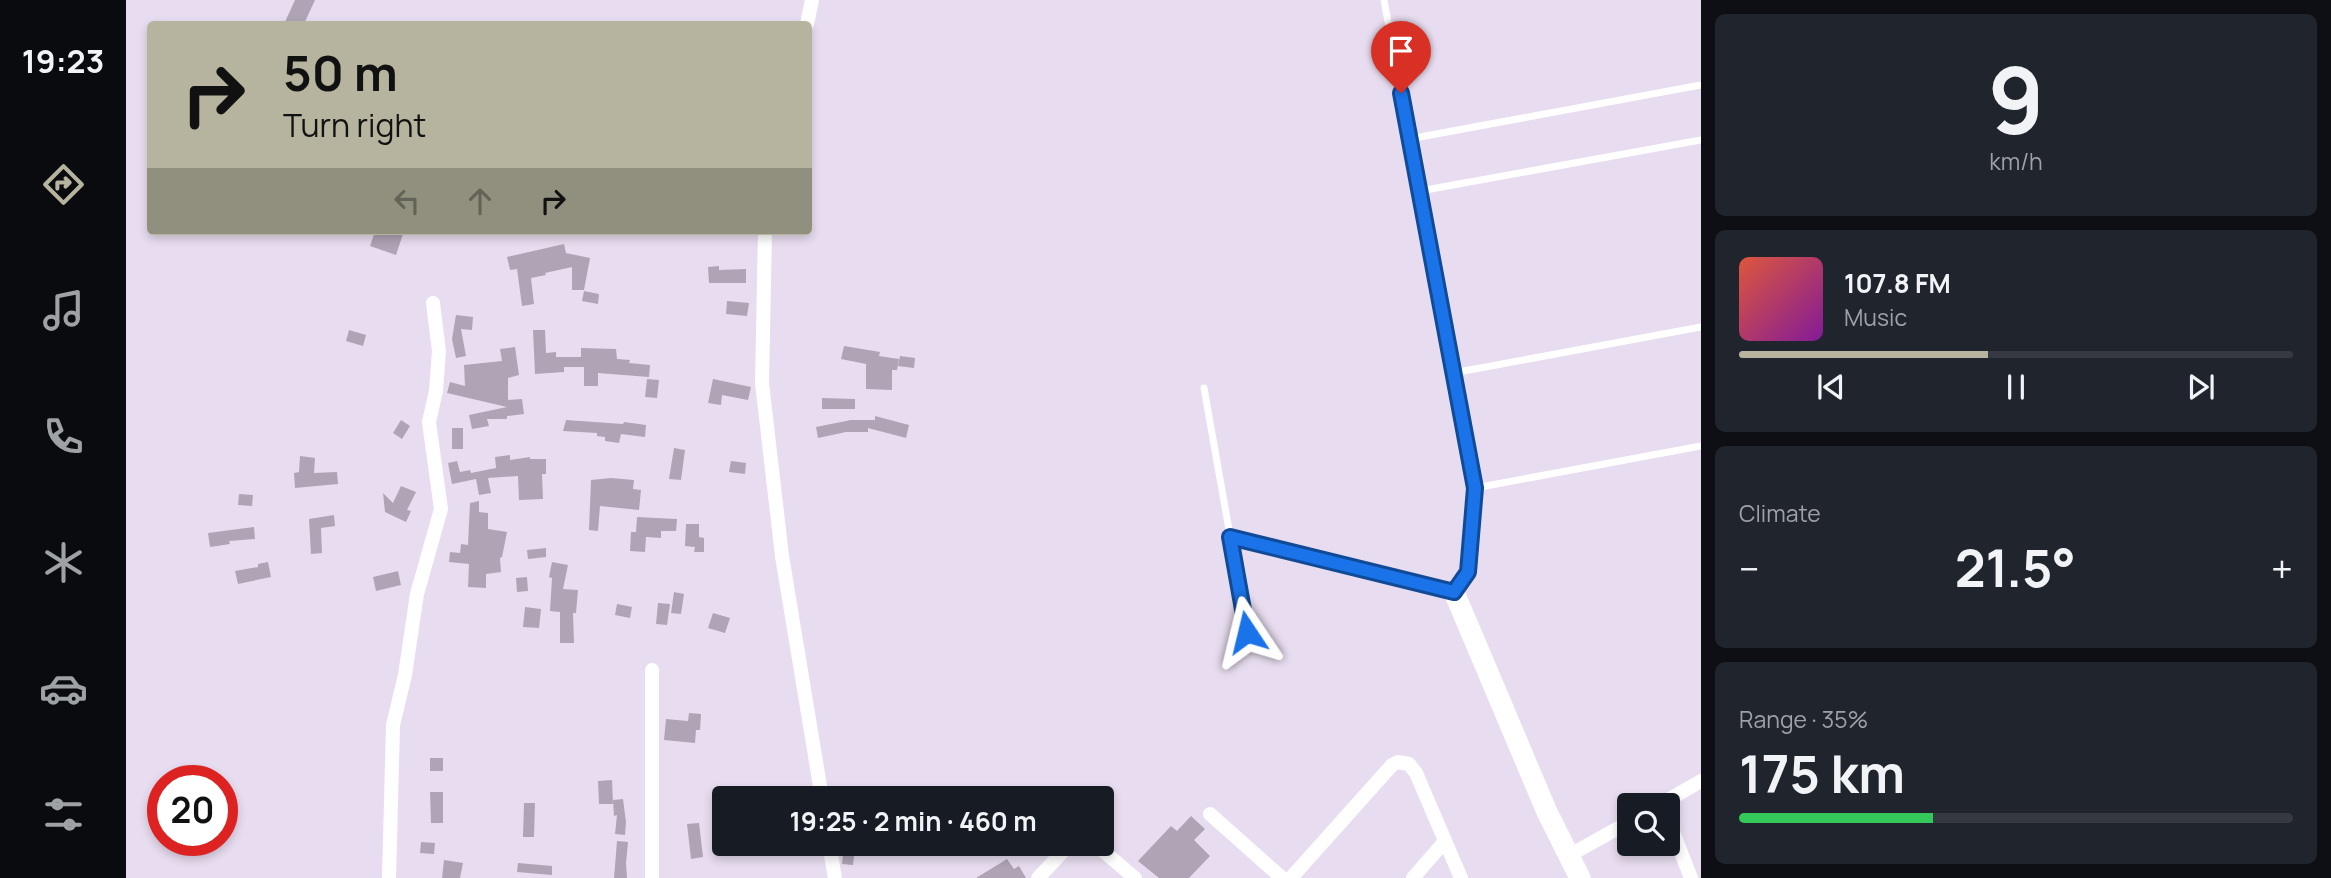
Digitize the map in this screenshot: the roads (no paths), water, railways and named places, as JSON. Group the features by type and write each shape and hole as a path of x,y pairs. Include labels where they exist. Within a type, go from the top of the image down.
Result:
{"street":[{"path":"808,21 812,0"},
{"path":"765,235 762,383 782,556 820,786"},
{"path":"389,878 393,725 405,675 418,594 441,509 429,422 436,391 439,351 433,303"},
{"path":"1454,592 1547,812 1580,878"},
{"path":"652,670 652,878"},
{"path":"1291,878 1392,765 1398,762 1409,764 1416,773 1461,878"},
{"path":"1680,794 1701,781"},
{"path":"1210,814 1282,878"},
{"path":"1570,855 1617,829"},
{"path":"1413,878 1445,841"},
{"path":"1680,850 1691,878"},
{"path":"831,856 835,878"},
{"path":"1038,878 1059,856"},
{"path":"1109,856 1135,878"}],"lane":[{"path":"1230,537 1454,592 1468,572 1475,488 1384,0"},
{"path":"1409,139 1701,85"},
{"path":"1420,191 1701,139"},
{"path":"1453,373 1701,327"},
{"path":"1204,388 1247,632"},
{"path":"1475,488 1701,446"}]}
